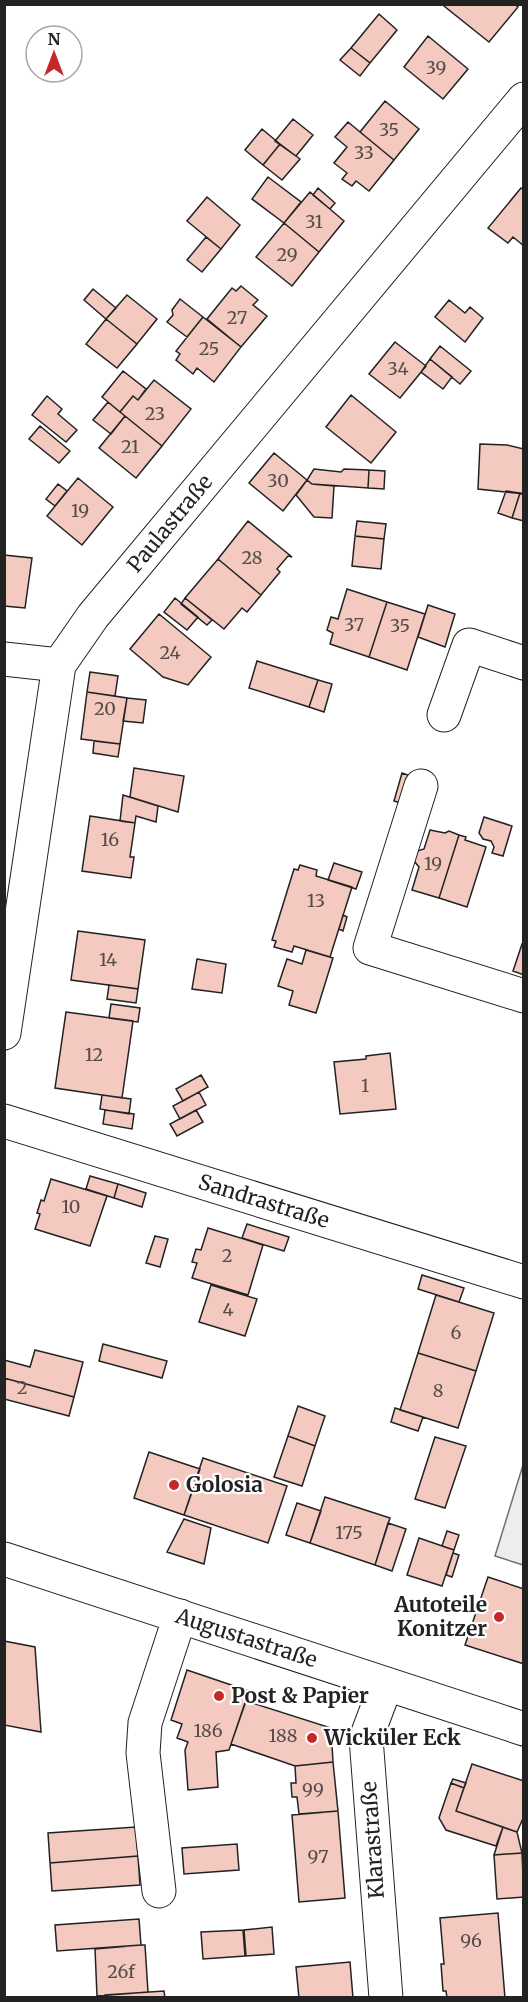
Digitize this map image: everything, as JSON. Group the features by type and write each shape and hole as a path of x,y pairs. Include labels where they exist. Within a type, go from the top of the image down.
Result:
{"street":[{"name":"Paulastraße","path":"4,1033 59,665 93,616 524,99"},
{"path":"444,715 469,645 524,663"},
{"path":"4,659 59,665"},
{"path":"421,786 370,948 524,996"},
{"name":"Sandrastraße","path":"4,1121 524,1282"},
{"name":"Augustastraße","path":"4,1559 524,1729"},
{"path":"159,1891 143,1753 145,1723 180,1616"},
{"name":"Klarastraße","path":"386,1685 366,1738 386,1998"}],"shaded area":[{"path":"523,1465 523,1565 495,1556"}],"building":[{"path":"445,4 514,4 518,7 489,42 444,6"},
{"path":"379,14 397,30 370,63 351,48"},
{"path":"428,36 468,69 443,99 404,67"},
{"path":"351,48 370,63 360,76 340,60"},
{"path":"385,101 419,129 394,160 360,132"},
{"path":"293,119 313,135 296,156 275,141"},
{"path":"348,122 394,160 369,191 356,181 352,186 342,179 347,173 334,163 347,147 335,137"},
{"path":"262,129 280,144 263,165 245,150"},
{"path":"280,144 300,159 282,180 263,165"},
{"path":"268,177 301,202 284,223 252,199"},
{"path":"318,188 335,203 330,209 313,195"},
{"path":"521,188 524,190 524,246 513,237 508,243 488,228"},
{"path":"310,192 344,221 319,252 284,223"},
{"path":"207,197 240,225 221,249 187,221"},
{"path":"284,223 319,252 292,286 256,257"},
{"path":"206,237 221,249 202,272 187,260"},
{"path":"241,286 258,300 253,305 267,316 241,347 207,319 232,288 236,291"},
{"path":"93,289 116,308 106,319 84,300"},
{"path":"127,295 157,319 137,344 106,319"},
{"path":"180,299 203,317 187,337 167,322"},
{"path":"449,300 465,313 470,307 483,318 465,342 435,317"},
{"path":"203,317 241,347 214,382 197,368 193,374 176,360 180,354 176,351"},
{"path":"106,319 137,344 117,368 86,344"},
{"path":"395,342 426,366 400,398 369,374"},
{"path":"440,346 471,371 460,384 430,359"},
{"path":"430,359 452,377 443,389 421,372"},
{"path":"123,371 146,389 138,400 133,396 120,412 102,397"},
{"path":"154,380 191,409 162,446 120,412 133,396 138,400"},
{"path":"351,395 396,432 371,463 326,427"},
{"path":"47,396 62,409 58,414 77,430 66,442 32,415"},
{"path":"108,402 125,416 111,434 93,420"},
{"path":"125,416 162,446 136,478 99,448"},
{"path":"40,426 70,451 59,463 29,439"},
{"path":"480,444 507,445 524,449 524,494 478,489"},
{"path":"274,453 307,480 283,511 249,483"},
{"path":"314,469 341,472 344,469 369,470 368,488 312,484 307,480"},
{"path":"369,470 385,471 384,489 368,488"},
{"path":"78,478 113,507 82,545 47,516"},
{"path":"307,480 312,484 334,486 332,518 314,517 296,495"},
{"path":"58,484 67,491 55,506 46,499"},
{"path":"506,491 520,493 512,518 498,513"},
{"path":"520,493 524,494 524,521 512,518"},
{"path":"248,521 292,557 288,556 277,569 280,572 261,595 218,559"},
{"path":"357,521 386,524 384,539 355,536"},
{"path":"355,536 384,539 381,569 352,566"},
{"path":"4,555 32,558 25,608 4,606"},
{"path":"218,559 261,595 247,612 242,608 224,629 185,598"},
{"path":"347,589 387,602 369,657 330,644 333,633 327,630 331,617 338,619"},
{"path":"175,598 198,617 187,630 164,612"},
{"path":"185,598 212,620 207,625 181,604"},
{"path":"387,602 425,614 407,670 369,657"},
{"path":"428,605 455,614 445,647 418,637"},
{"path":"159,614 211,657 188,685 163,677 130,649"},
{"path":"257,661 318,680 309,707 249,688"},
{"path":"90,672 118,676 115,696 87,692"},
{"path":"318,680 332,684 324,712 309,707"},
{"path":"87,692 127,698 120,744 81,739"},
{"path":"127,698 146,700 143,723 123,721"},
{"path":"94,741 120,744 118,757 93,753"},
{"path":"134,768 184,776 178,812 130,797"},
{"path":"402,773 416,778 407,805 394,801"},
{"path":"123,795 158,806 156,822 136,816 135,823 120,821"},
{"path":"90,816 135,823 130,857 134,857 131,878 82,871"},
{"path":"484,817 512,826 503,856 492,853 494,847 491,841 483,839 479,833"},
{"path":"430,830 445,833 449,831 459,835 439,898 412,890 419,867 414,861 417,851 424,849"},
{"path":"459,835 466,837 465,840 486,847 467,907 439,898"},
{"path":"334,863 362,872 356,889 328,880"},
{"path":"300,865 317,870 316,876 352,887 330,957 294,946 292,952 274,947 276,941 272,940 294,869 298,870"},
{"path":"343,915 347,917 343,931 339,929"},
{"path":"78,931 145,940 138,989 71,980"},
{"path":"522,944 524,945 524,975 513,971"},
{"path":"306,950 333,958 316,1013 289,1005 293,991 278,986 287,959 302,964"},
{"path":"197,959 226,964 222,993 192,989"},
{"path":"109,985 138,989 136,1003 107,999"},
{"path":"111,1004 140,1008 138,1022 109,1018"},
{"path":"66,1012 133,1021 122,1098 55,1088"},
{"path":"390,1053 396,1109 340,1114 334,1062 366,1059 366,1056"},
{"path":"201,1075 208,1087 183,1101 176,1089"},
{"path":"199,1092 206,1105 180,1119 173,1106"},
{"path":"102,1095 131,1099 129,1114 100,1109"},
{"path":"105,1110 134,1114 132,1129 103,1124"},
{"path":"196,1110 203,1122 177,1136 170,1124"},
{"path":"90,1176 118,1184 114,1198 86,1189"},
{"path":"51,1179 107,1196 90,1246 35,1229 40,1214 37,1213 41,1200 44,1201"},
{"path":"118,1184 146,1193 142,1207 114,1198"},
{"path":"247,1224 289,1237 284,1251 242,1238"},
{"path":"208,1228 263,1245 248,1295 192,1278 197,1263 192,1262 196,1249 201,1250"},
{"path":"155,1236 168,1239 160,1267 146,1263"},
{"path":"422,1275 464,1288 459,1302 418,1289"},
{"path":"211,1285 257,1299 245,1336 199,1322"},
{"path":"436,1295 494,1313 476,1371 418,1353"},
{"path":"103,1344 167,1361 162,1378 99,1361"},
{"path":"35,1350 83,1362 74,1397 4,1378 4,1360 30,1367"},
{"path":"418,1353 476,1371 458,1428 400,1410"},
{"path":"4,1378 74,1397 69,1416 4,1399"},
{"path":"298,1406 325,1416 315,1446 288,1436"},
{"path":"395,1408 423,1417 418,1431 391,1422"},
{"path":"288,1436 315,1446 302,1486 274,1477"},
{"path":"435,1437 466,1446 445,1508 415,1499"},
{"path":"149,1452 200,1469 184,1515 134,1498"},
{"path":"203,1458 287,1486 268,1543 184,1515"},
{"path":"325,1497 390,1518 375,1565 310,1543"},
{"path":"297,1503 321,1511 310,1543 286,1535"},
{"path":"184,1519 211,1528 204,1564 167,1552"},
{"path":"388,1523 406,1529 392,1571 375,1565"},
{"path":"447,1531 459,1535 454,1550 442,1546"},
{"path":"419,1538 454,1550 442,1586 407,1575"},
{"path":"453,1553 459,1555 452,1577 446,1575"},
{"name":"Autoteile Konitzer","path":"488,1577 524,1589 524,1664 465,1645"},
{"path":"4,1641 35,1647 41,1732 4,1725"},
{"path":"187,1670 249,1691 229,1750 216,1752 218,1787 188,1790 185,1750 188,1742 177,1738 182,1724 171,1720"},
{"path":"246,1701 331,1728 333,1762 295,1766 231,1744"},
{"path":"333,1762 338,1811 299,1814 297,1797 292,1797 291,1783 296,1783 295,1766"},
{"path":"472,1764 524,1781 524,1816 517,1832 456,1811"},
{"path":"453,1779 466,1783 464,1788 451,1783"},
{"path":"451,1783 464,1788 456,1811 503,1827 496,1846 446,1830 439,1818"},
{"path":"338,1811 345,1898 299,1902 292,1815"},
{"path":"136,1827 138,1856 50,1863 48,1833"},
{"path":"503,1827 517,1832 522,1853 494,1855"},
{"path":"237,1844 239,1870 184,1874 182,1848"},
{"path":"522,1853 524,1897 497,1899 494,1855"},
{"path":"138,1856 140,1885 52,1891 50,1863"},
{"path":"498,1913 505,1998 447,1998 446,1991 443,1991 441,1964 444,1964 440,1918"},
{"path":"139,1919 141,1945 57,1951 55,1925"},
{"path":"272,1927 274,1954 246,1956 244,1930"},
{"path":"243,1930 245,1956 203,1959 201,1932"},
{"path":"145,1945 148,1992 97,1996 95,1949"},
{"path":"350,1962 353,1998 299,1998 296,1967"},
{"path":"164,1991 165,1998 105,1998 105,1995"}],"place":[{"name":"Golosia","path":"174,1485"},
{"name":"Autoteile Konitzer","path":"499,1617"},
{"name":"Post & Papier","path":"219,1696"},
{"name":"Wicküler Eck","path":"312,1738"}]}
